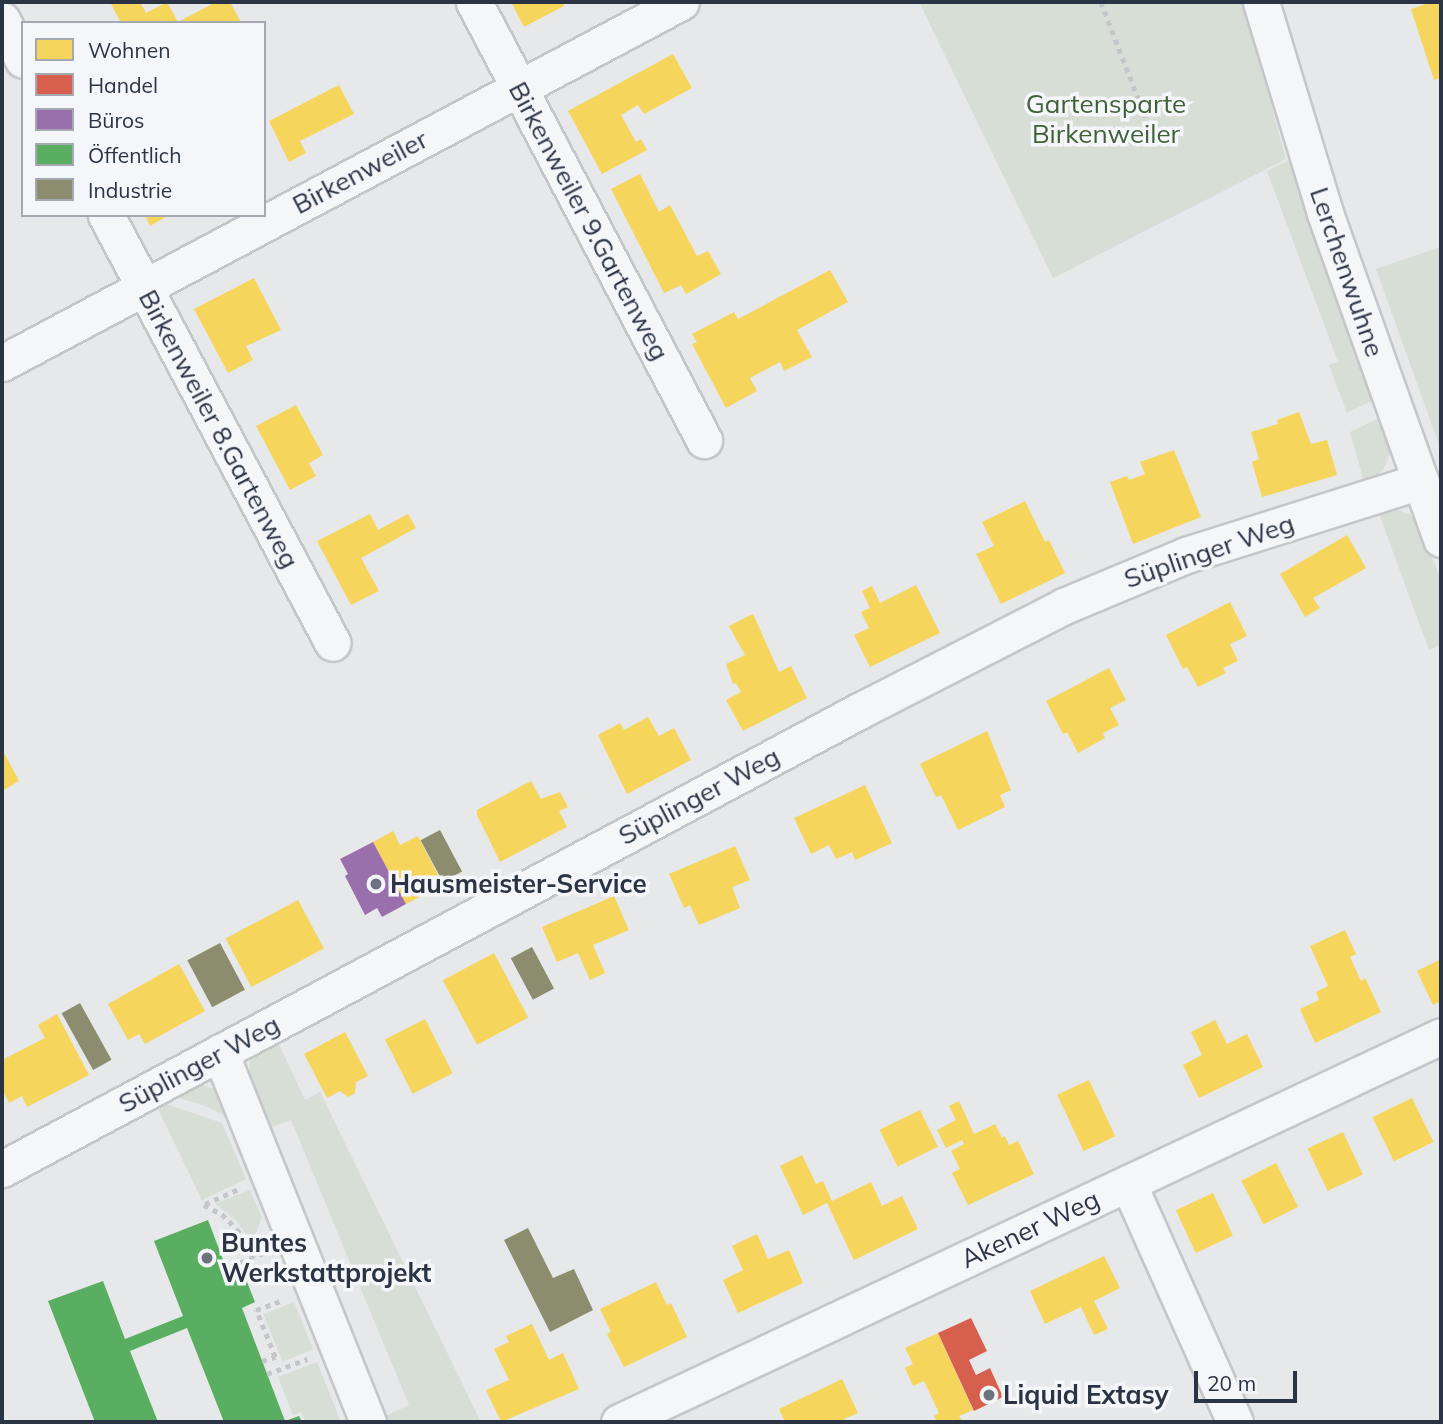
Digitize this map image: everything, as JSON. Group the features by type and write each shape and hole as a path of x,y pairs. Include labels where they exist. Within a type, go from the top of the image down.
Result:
{"street":[{"name":"Birkenweiler 9.Gartenweg","path":"474,2 704,440"},
{"name":"Birkenweiler","path":"2,363 681,2"},
{"name":"Lerchenwuhne","path":"1261,2 1315,183 1441,539"},
{"path":"2,20 21,56"},
{"name":"Birkenweiler 8.Gartenweg","path":"107,217 333,643"},
{"name":"Süplinger Weg","path":"2,1169 859,711 1064,606 1186,555 1420,481"},
{"name":"Akener Weg","path":"619,1422 1441,1036"},
{"path":"220,1052 368,1422"},
{"path":"1128,1183 1235,1422"}],"path":[{"path":"1101,2 1146,118"},
{"path":"235,1275 231,1266 253,1257 237,1228 222,1214 204,1205 240,1189"},
{"path":"262,1361 275,1357 256,1310 287,1298"},
{"path":"267,1374 290,1366"}],"green space":[{"name":"Gartensparte Birkenweiler","path":"919,2 1243,2 1286,159 1053,278"},
{"path":"1294,158 1375,399 1347,413 1329,365 1338,362 1267,171"},
{"path":"1441,247 1441,450 1376,269"},
{"path":"1382,417 1391,451 1383,470 1365,485 1350,432"},
{"path":"1395,509 1409,514 1418,523 1441,580 1441,645 1429,650 1378,511"},
{"path":"275,1036 305,1100 320,1092 481,1422 380,1422 379,1419 409,1405 291,1120 264,1130 249,1085 250,1055"},
{"path":"196,1083 217,1090 228,1117 203,1105 168,1095"},
{"path":"166,1104 222,1123 246,1179 202,1200 156,1105"},
{"path":"250,1190 262,1217 252,1243 237,1221 215,1204"},
{"path":"294,1302 313,1349 283,1362 263,1314"},
{"path":"317,1362 341,1422 306,1422 301,1412 293,1415 278,1377"}],"building: Wohnen":[{"path":"110,2 140,2 146,13 167,2 177,21 120,21"},
{"path":"216,2 230,2 240,21 180,21"},
{"path":"511,2 562,2 564,6 524,27"},
{"path":"1441,2 1441,78 1434,80 1411,9"},
{"path":"673,54 692,88 644,114 638,105 621,115 636,142 641,139 647,150 602,174 568,111"},
{"path":"339,85 354,114 300,141 306,153 289,162 269,121"},
{"path":"640,174 659,212 670,205 697,256 708,251 721,274 686,294 681,285 664,293 611,189"},
{"path":"146,217 166,217 150,226"},
{"path":"830,270 848,302 797,330 812,357 784,371 780,362 750,378 757,391 726,408 692,344 697,342 692,334 734,312 738,319"},
{"path":"254,278 281,330 246,346 253,360 228,373 194,309"},
{"path":"296,405 323,455 309,463 316,476 290,490 256,426"},
{"path":"1299,412 1311,444 1327,440 1337,475 1262,497 1252,462 1259,459 1251,432 1278,424 1277,420"},
{"path":"1174,450 1201,517 1133,544 1110,482 1127,476 1129,480 1145,474 1140,462"},
{"path":"1025,501 1045,542 1049,540 1065,573 1001,604 976,554 994,546 982,522"},
{"path":"370,514 378,530 408,514 416,528 361,558 379,591 351,605 317,541"},
{"path":"1347,535 1366,568 1313,598 1320,608 1305,617 1280,574"},
{"path":"916,585 940,633 870,667 854,635 869,628 861,612 870,608 862,591 872,586 880,603"},
{"path":"1230,602 1247,636 1230,644 1238,661 1223,668 1226,673 1198,687 1187,667 1183,669 1166,635"},
{"path":"753,614 779,672 791,666 807,698 743,731 726,700 741,692 736,683 733,684 726,664 745,655 729,626"},
{"path":"1109,668 1126,700 1110,708 1119,725 1103,733 1105,738 1078,753 1067,732 1063,734 1046,701"},
{"path":"648,717 659,736 674,728 691,760 627,794 598,735 620,723 624,730"},
{"path":"987,731 1011,790 1000,795 1005,807 958,830 941,795 936,797 920,764"},
{"path":"2,749 19,781 2,791"},
{"path":"531,781 541,799 560,792 568,807 559,811 567,827 500,862 477,810"},
{"path":"865,785 892,843 855,860 852,852 836,859 829,845 811,854 794,818"},
{"path":"393,831 400,845 418,836 443,885 406,904 373,842"},
{"path":"735,846 750,880 732,887 740,908 699,925 690,905 684,908 669,874"},
{"path":"614,896 629,930 593,945 605,973 590,980 578,953 557,962 542,927"},
{"path":"298,900 324,949 251,987 226,938"},
{"path":"1345,930 1356,954 1350,957 1361,981 1365,978 1381,1012 1315,1043 1300,1009 1319,1000 1316,992 1328,986 1310,946"},
{"path":"494,953 528,1017 477,1045 443,980"},
{"path":"1441,959 1441,1001 1433,1005 1417,971"},
{"path":"179,964 205,1011 145,1044 139,1034 128,1040 108,1004"},
{"path":"57,1014 89,1075 27,1107 22,1096 9,1103 2,1089 2,1060 45,1038 38,1025"},
{"path":"425,1019 453,1073 413,1094 385,1039"},
{"path":"1215,1020 1227,1044 1247,1034 1263,1067 1199,1098 1183,1065 1202,1055 1191,1032"},
{"path":"345,1032 368,1076 356,1082 355,1093 348,1097 340,1091 327,1098 304,1054"},
{"path":"1089,1080 1115,1136 1083,1151 1057,1095"},
{"path":"1412,1098 1433,1142 1394,1161 1372,1117"},
{"path":"959,1101 974,1134 995,1124 1009,1145 1018,1141 1034,1174 968,1205 952,1173 960,1169 951,1151 964,1144 962,1140 946,1148 937,1130 956,1120 949,1106"},
{"path":"920,1110 938,1147 898,1167 880,1130"},
{"path":"1343,1132 1363,1175 1328,1191 1308,1148"},
{"path":"802,1155 816,1184 823,1181 832,1201 871,1182 882,1206 902,1196 918,1229 854,1260 827,1203 803,1215 780,1166"},
{"path":"1276,1163 1298,1207 1263,1224 1241,1181"},
{"path":"1213,1193 1233,1236 1196,1253 1176,1210"},
{"path":"757,1234 768,1259 789,1250 803,1283 738,1313 723,1280 743,1270 732,1246"},
{"path":"1104,1256 1120,1288 1094,1301 1108,1329 1094,1335 1081,1307 1045,1324 1030,1291"},
{"path":"656,1282 667,1305 671,1303 687,1337 624,1367 607,1334 611,1332 600,1309"},
{"path":"532,1324 549,1360 563,1353 579,1389 501,1422 486,1390 509,1380 494,1349 509,1342 506,1336"},
{"path":"938,1333 973,1410 959,1416 963,1422 937,1422 934,1416 939,1413 924,1381 913,1386 905,1368 913,1364 905,1348"},
{"path":"842,1379 858,1413 844,1419 845,1422 785,1422 779,1409"}],"building: Handel":[{"path":"971,1318 987,1351 969,1360 976,1375 990,1368 1003,1397 974,1411 938,1333"}],"building: Büros":[{"path":"373,842 406,904 382,917 377,908 365,915 345,876 348,874 340,859"}],"building: Öffentlich":[{"path":"208,1220 230,1278 243,1272 255,1302 242,1308 285,1421 299,1416 302,1422 224,1422 187,1328 130,1351 158,1422 95,1422 48,1301 103,1281 125,1339 183,1316 154,1241"}],"building: Industrie":[{"path":"440,830 462,871 443,882 421,840"},
{"path":"220,943 245,990 212,1007 187,960"},
{"path":"532,947 554,988 533,1000 511,958"},
{"path":"80,1003 112,1060 93,1070 62,1013"},
{"path":"528,1228 553,1278 574,1269 593,1310 550,1332 504,1240"}],"place":[{"name":"Hausmeister-Service","path":"376,884"},
{"name":"Buntes Werkstattprojekt","path":"207,1258"},
{"name":"Liquid Extasy","path":"989,1395"}]}
